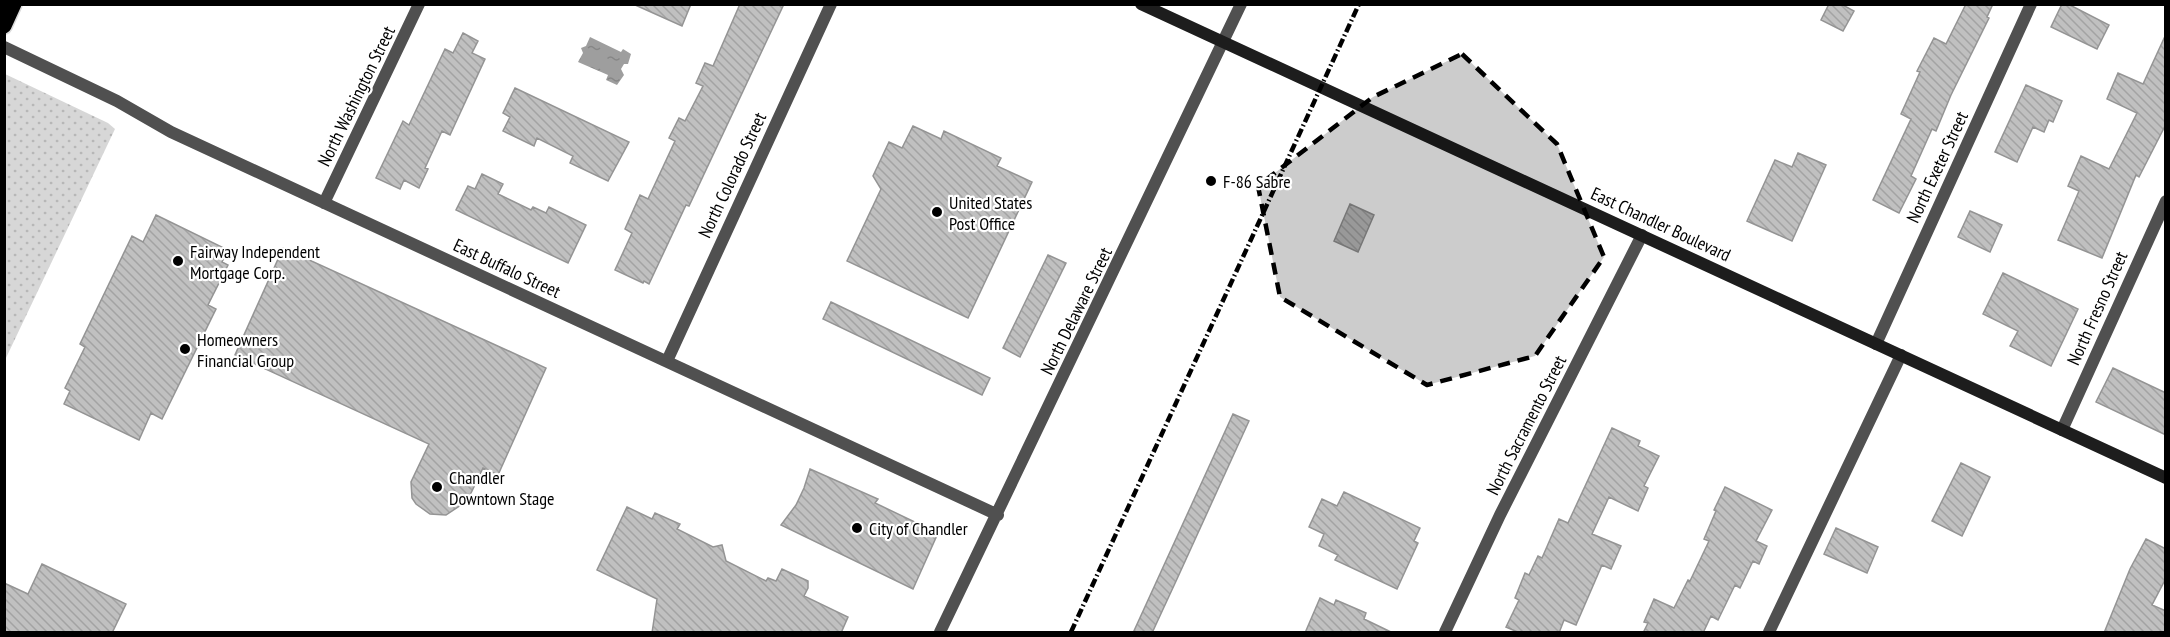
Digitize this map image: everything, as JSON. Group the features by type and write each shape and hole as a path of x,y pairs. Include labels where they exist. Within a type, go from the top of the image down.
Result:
{"main road":[{"path":"4,26 14,4"},
{"name":"East Chandler Boulevard","path":"1141,4 2166,478"}],"street":[{"name":"North Washington Street","path":"324,203 419,4"},
{"name":"North Colorado Street","path":"667,361 831,4"},
{"name":"North Delaware Street","path":"940,633 1241,4"},
{"name":"North Exeter Street","path":"1876,344 2031,4"},
{"name":"East Buffalo Street","path":"4,47 117,101 171,132 998,515"},
{"name":"North Fresno Street","path":"2062,430 2166,201"},
{"name":"North Sacramento Street","path":"1445,633 1500,515 1642,235"},
{"path":"1769,633 1901,355"}],"highlighted area":[{"path":"1462,54 1557,144 1604,257 1535,356 1427,385 1280,297 1258,186 1373,97"}],"shaded area":[{"path":"5,74 108,123 115,129 5,360"}],"water":[{"path":"590,37 621,52 623,49 631,54 628,64 624,64 621,69 624,75 617,85 606,80 608,75 578,62 583,53 581,48 586,46"}],"building":[{"path":"633,4 691,4 682,26"},
{"path":"740,4 784,4 689,206 686,205 649,284 644,281 643,283 615,270 632,233 625,229 640,195 648,199 675,141 669,138 679,118 685,121 703,86 696,83 705,63 713,66"},
{"path":"1829,4 1841,4 1854,11 1843,31 1821,20"},
{"path":"1966,4 1993,4 1987,17 1989,18 1936,131 1932,129 1911,176 1916,179 1899,213 1873,200 1911,119 1901,114 1920,72 1917,71 1934,38 1946,44"},
{"path":"2062,4 2068,4 2109,25 2097,49 2051,27"},
{"path":"463,33 478,41 472,53 485,59 450,135 442,131 425,168 428,169 419,188 404,180 400,189 376,178 403,121 409,125 445,49 453,53"},
{"path":"2166,34 2166,124 2139,177 2136,175 2102,258 2058,240 2079,191 2068,186 2081,156 2109,169 2137,113 2107,99 2118,73 2143,84"},
{"path":"2026,85 2062,101 2053,122 2049,120 2044,132 2033,127 2017,162 1995,152"},
{"path":"515,88 629,142 608,181 570,163 573,156 537,138 534,146 503,131 510,117 503,113"},
{"path":"913,126 941,139 944,131 1001,158 997,166 1032,182 968,318 847,261 881,189 873,176 889,142 902,148"},
{"path":"1798,153 1826,165 1792,241 1747,221 1775,160 1792,167"},
{"path":"482,174 503,184 498,194 531,210 533,207 546,213 549,207 586,225 568,263 456,210 468,186 475,189"},
{"path":"1350,204 1374,215 1358,252 1334,241"},
{"path":"1970,211 2002,225 1990,252 1958,237"},
{"path":"156,215 228,250 222,262 228,265 208,305 216,309 162,419 151,413 139,440 64,404 70,391 65,388 85,347 80,344 132,236 143,242"},
{"path":"283,248 546,368 498,475 483,468 470,495 466,494 461,505 446,515 430,514 416,504 412,498 411,482 429,444 235,355"},
{"path":"1048,255 1066,263 1020,357 1003,348"},
{"path":"2003,273 2078,309 2051,366 2010,346 2018,331 1983,314"},
{"path":"831,302 990,378 982,395 823,319"},
{"path":"2113,368 2166,393 2166,435 2096,402"},
{"path":"1233,414 1249,421 1177,579 1152,633 1133,633"},
{"path":"1612,428 1640,441 1638,446 1659,456 1644,486 1648,488 1638,511 1609,497 1592,534 1621,546 1611,569 1602,565 1576,625 1564,620 1559,633 1520,633 1506,627 1519,600 1515,598 1525,573 1529,575 1538,556 1542,558 1559,519 1568,523"},
{"path":"1961,463 1990,477 1962,536 1932,521"},
{"name":"City of Chandler","path":"810,469 878,499 875,503 938,533 913,589 781,525 796,505"},
{"path":"1725,487 1772,510 1756,541 1767,546 1759,564 1753,561 1740,588 1735,585 1718,620 1711,616 1703,633 1643,633 1648,623 1644,622 1654,599 1674,608 1688,580 1690,581 1709,541 1704,539"},
{"path":"1344,492 1420,528 1414,541 1418,543 1397,589 1335,560 1338,555 1319,546 1324,534 1309,527 1322,499 1337,506"},
{"path":"627,507 652,519 655,513 680,524 677,529 713,547 722,545 726,561 766,581 768,578 776,581 782,569 808,581 808,588 804,596 848,617 841,633 652,633 657,599 597,570"},
{"path":"1836,528 1878,547 1867,573 1824,554"},
{"path":"2146,539 2166,549 2166,578 2152,605 2166,611 2166,633 2104,633 2130,569"},
{"path":"42,564 126,604 112,633 4,633 4,583 28,594"},
{"path":"1320,598 1334,605 1336,600 1366,613 1364,619 1393,633 1305,633"}],"railway":[{"path":"1071,632 1359,4"}],"place":[{"name":"F-86 Sabre","path":"1211,181"},
{"name":"United States Post Office","path":"937,212"},
{"name":"Fairway Independent Mortgage Corp.","path":"178,261"},
{"name":"Homeowners Financial Group","path":"185,349"},
{"name":"Chandler Downtown Stage","path":"437,487"},
{"name":"City of Chandler","path":"857,528"}]}
